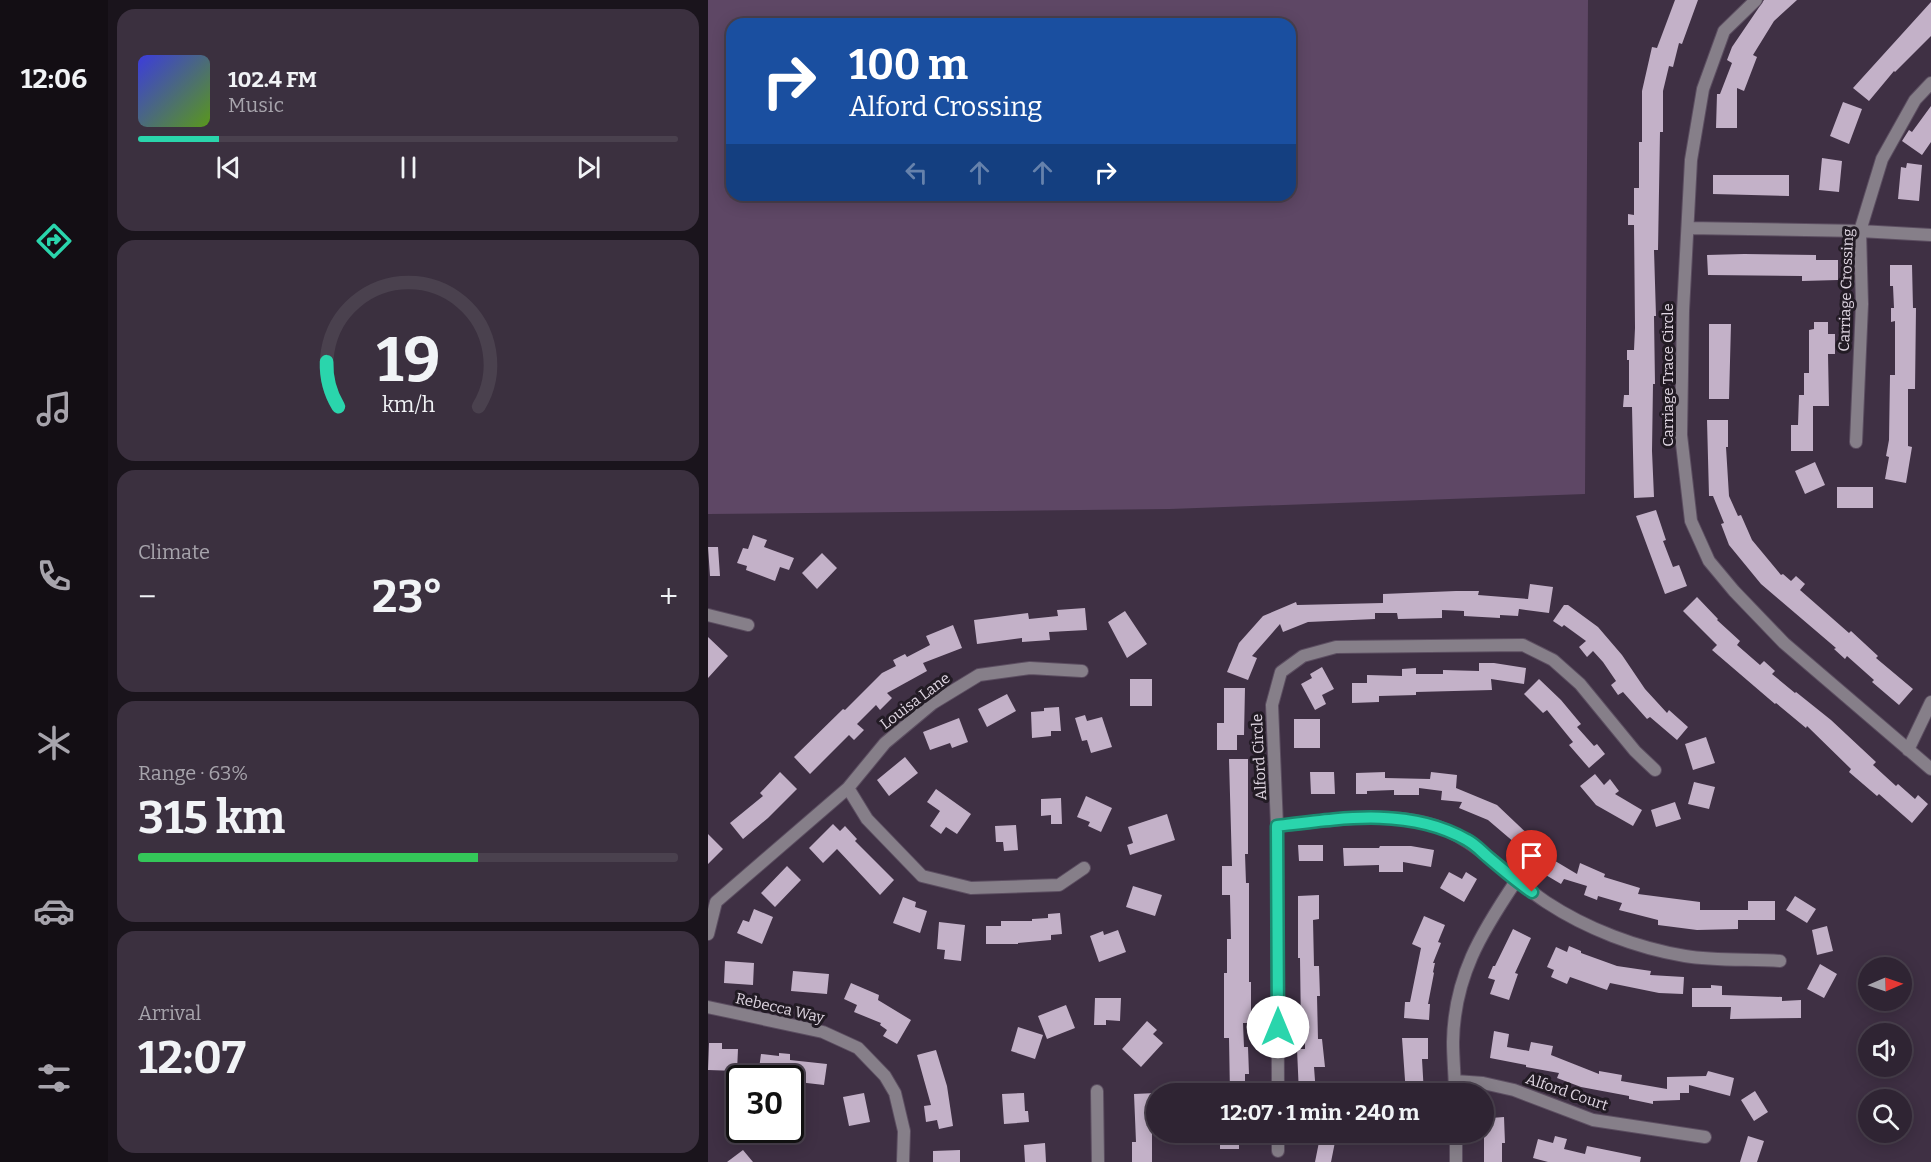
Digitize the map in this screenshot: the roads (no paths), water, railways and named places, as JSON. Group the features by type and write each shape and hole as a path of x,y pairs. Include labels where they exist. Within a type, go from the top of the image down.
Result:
{"street":[{"name":"Carriage Trace Circle","path":"1756,0 1724,31 1703,89 1691,160 1683,311 1681,435 1690,521 1709,561 1784,643 1931,768"},
{"name":"Carriage Crossing","path":"1856,442 1862,304 1860,231 1882,159 1916,100 1931,83"},
{"path":"1688,228 1860,231 1931,235"},
{"path":"708,615 748,624"},
{"name":"Alford Circle","path":"1278,1083 1277,826 1272,705 1281,672 1303,657 1336,646 1523,645 1553,660 1580,684 1635,752 1655,770"},
{"name":"Louisa Lane","path":"708,934 712,900 848,788 885,742 933,703 979,675 1030,668 1082,671"},
{"path":"1908,750 1931,702"},
{"path":"848,788 867,819 922,876 971,888 1059,885 1084,868"},
{"path":"1277,826 1336,819 1397,818 1422,822 1445,829 1469,841 1516,881 1573,918 1642,946 1687,957 1780,961"},
{"path":"1455,1083 1453,1041 1456,1009 1466,970 1478,941 1516,881"},
{"name":"Rebecca Way","path":"708,1006 823,1032 858,1048 885,1076 895,1093 904,1131 903,1162"},
{"name":"Alford Court","path":"1494,1085 1514,1090 1593,1120 1705,1137"},
{"path":"1097,1091 1098,1162"},
{"path":"1278,1143 1278,1151"},
{"path":"1456,1143 1456,1162"}]}
